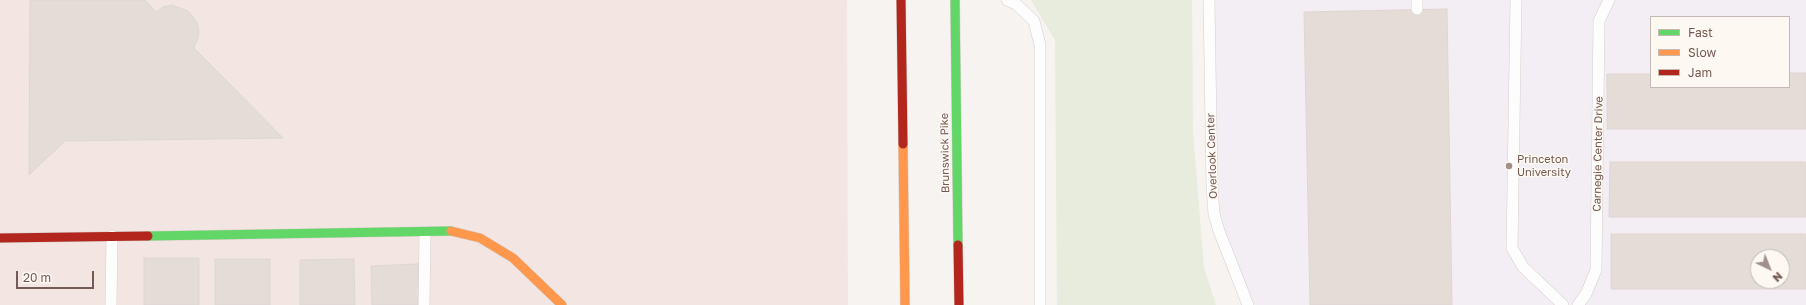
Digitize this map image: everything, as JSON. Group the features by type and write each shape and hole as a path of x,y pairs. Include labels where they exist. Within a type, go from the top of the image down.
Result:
{"main road":[{"path":"901,0 905,305"},
{"name":"Brunswick Pike","path":"955,0 959,305"},
{"path":"0,238 456,231 480,238 513,258 562,305"}],"lane":[{"path":"1007,0 1016,4 1034,21 1040,45 1040,305"},
{"name":"Overlook Center","path":"1209,0 1214,214 1219,231 1248,305"},
{"path":"1516,0 1512,248 1523,267 1563,305"},
{"name":"Carnegie Center Drive","path":"1578,305 1586,294 1596,270 1599,21 1610,0"},
{"path":"424,232 424,305"},
{"path":"111,305 112,236"}],"shaded area":[{"path":"0,0 847,0 848,305 0,305"},
{"name":"Princeton University","path":"1209,0 1806,0 1806,305 1248,305 1219,231"}],"green space":[{"path":"1031,0 1192,0 1193,132 1204,268 1216,305 1057,305 1055,40"}],"building":[{"path":"30,0 145,0 156,12 163,7 172,5 188,11 196,21 199,30 194,48 283,138 65,141 29,175"},
{"path":"1447,9 1452,305 1310,305 1304,12"},
{"path":"1790,73 1806,73 1806,129 1607,129 1607,74 1650,74 1650,88 1790,88"},
{"path":"1610,162 1806,162 1806,217 1609,217"},
{"path":"1611,234 1806,234 1806,289 1790,289 1790,249 1750,249 1750,289 1611,289"},
{"path":"144,258 199,258 199,305 144,305"},
{"path":"215,259 270,259 270,305 215,305"},
{"path":"354,259 355,305 300,305 300,260"},
{"path":"418,264 419,305 372,305 371,266"}],"traffic: fast":[{"path":"955,0 958,245"},
{"path":"148,236 451,231"}],"traffic: slow":[{"path":"903,144 905,305"},
{"path":"451,231 480,238 513,258 562,305"}],"traffic: jam":[{"path":"901,0 903,144"},
{"path":"0,238 148,236"},
{"path":"958,245 959,305"}],"place":[{"name":"Princeton University","path":"1509,166"}]}
